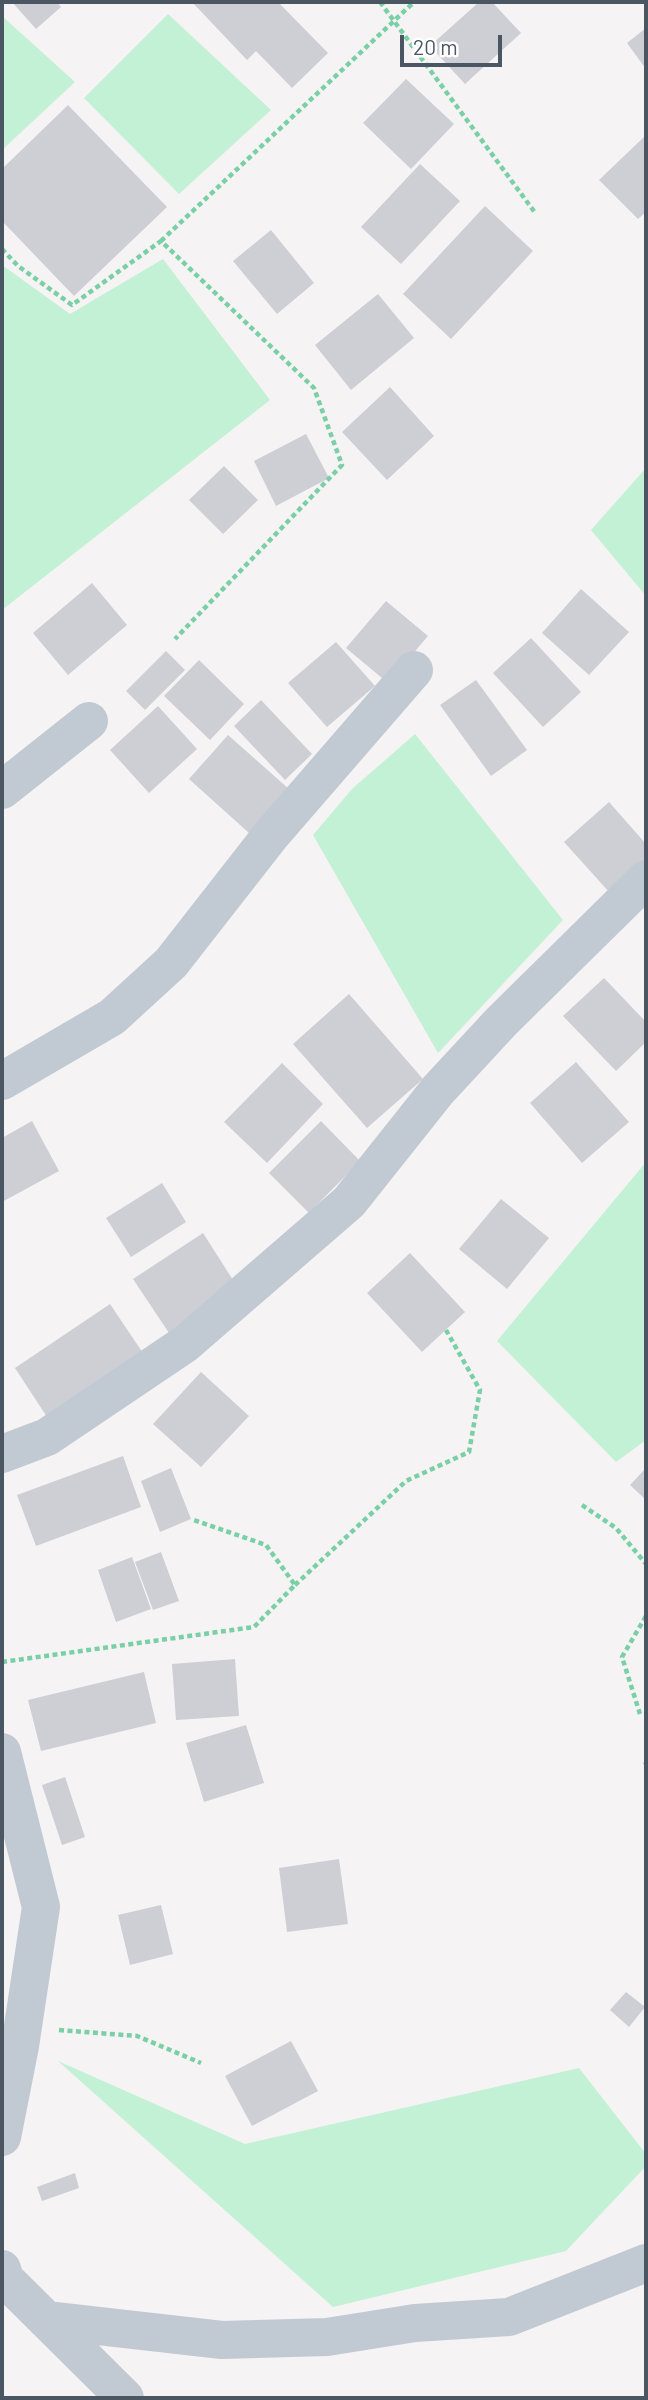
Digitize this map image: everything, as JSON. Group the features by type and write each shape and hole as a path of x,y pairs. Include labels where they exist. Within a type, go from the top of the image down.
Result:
{"street":[{"path":"2,1081 112,1017 171,963 271,835 414,670"},
{"path":"2,790 89,721"},
{"path":"2,1454 47,1437 185,1344 349,1202 438,1090 501,1023 646,879"},
{"path":"2,1752 41,1907 23,2027 2,2137"},
{"path":"46,2320 222,2340 327,2337 415,2323 509,2317 646,2263"},
{"path":"2,2269 5,2280 125,2398"}],"path":[{"path":"380,2 536,214"},
{"path":"2,248 18,266 72,305 161,241 414,2"},
{"path":"161,241 314,388 342,466 175,639"},
{"path":"2,1662 254,1627 406,1482 469,1452 480,1390 446,1330"},
{"path":"582,1505 615,1528 646,1564"},
{"path":"191,1519 266,1545 295,1585"},
{"path":"640,1714 622,1657 646,1616"},
{"path":"23,2027 137,2036 201,2063"}],"green space":[{"path":"168,14 271,110 179,194 84,98"},
{"path":"2,16 75,82 2,150"},
{"path":"163,259 270,400 2,610 2,265 70,314"},
{"path":"646,468 646,596 591,530"},
{"path":"415,734 563,920 438,1053 313,835 352,789"},
{"path":"646,1162 646,1440 616,1462 497,1341"},
{"path":"58,2061 245,2144 579,2068 646,2154 646,2166 566,2251 333,2307"}],"building":[{"path":"12,2 57,2 61,7 36,29"},
{"path":"192,2 278,2 328,53 292,88 256,51 247,60"},
{"path":"479,2 492,2 521,33 465,84 430,46"},
{"path":"646,28 646,69 627,43"},
{"path":"406,79 454,124 411,169 363,123"},
{"path":"68,105 167,207 74,296 2,221 2,169"},
{"path":"646,135 646,212 638,219 599,180"},
{"path":"420,164 460,201 401,264 361,227"},
{"path":"485,206 533,251 451,339 403,294"},
{"path":"271,230 314,283 277,314 233,261"},
{"path":"378,294 414,338 351,390 315,345"},
{"path":"390,387 434,436 387,480 342,432"},
{"path":"306,434 329,478 276,506 254,461"},
{"path":"224,466 258,500 223,534 189,500"},
{"path":"92,583 127,625 68,675 33,633"},
{"path":"581,589 629,632 589,675 542,633"},
{"path":"386,601 428,636 388,683 346,648"},
{"path":"531,638 581,692 543,727 493,673"},
{"path":"336,642 375,686 327,727 288,683"},
{"path":"166,651 185,670 145,710 126,691"},
{"path":"199,660 244,704 210,740 164,696"},
{"path":"476,680 527,750 491,776 440,705"},
{"path":"261,700 312,754 285,780 234,726"},
{"path":"158,706 197,749 149,793 110,750"},
{"path":"228,735 289,789 249,833 189,779"},
{"path":"609,802 646,844 646,860 610,893 564,842"},
{"path":"604,978 646,1022 646,1042 616,1071 563,1016"},
{"path":"349,994 423,1079 367,1128 293,1044"},
{"path":"576,1062 629,1122 582,1163 530,1103"},
{"path":"282,1063 323,1104 267,1163 224,1122"},
{"path":"32,1121 59,1171 2,1202 2,1138"},
{"path":"321,1121 360,1161 309,1213 269,1173"},
{"path":"162,1183 186,1222 131,1257 106,1218"},
{"path":"501,1199 549,1238 507,1289 459,1249"},
{"path":"203,1233 240,1291 171,1336 133,1279"},
{"path":"410,1253 465,1312 422,1352 367,1293"},
{"path":"110,1304 145,1356 49,1420 15,1368"},
{"path":"201,1372 249,1416 201,1467 153,1424"},
{"path":"123,1456 141,1507 36,1546 17,1495"},
{"path":"171,1468 191,1519 160,1532 141,1481"},
{"path":"646,1468 646,1500 630,1485"},
{"path":"161,1552 179,1601 153,1610 135,1562"},
{"path":"132,1557 151,1609 116,1622 98,1570"},
{"path":"235,1659 239,1716 176,1720 172,1664"},
{"path":"144,1672 156,1723 41,1751 28,1700"},
{"path":"246,1725 264,1783 204,1802 186,1743"},
{"path":"65,1777 85,1837 62,1845 42,1785"},
{"path":"339,1859 348,1924 287,1932 279,1868"},
{"path":"161,1905 173,1954 130,1965 118,1915"},
{"path":"626,1992 645,2007 629,2027 610,2010"},
{"path":"291,2041 318,2091 252,2126 225,2076"},
{"path":"75,2173 79,2188 42,2201 37,2187"}]}
